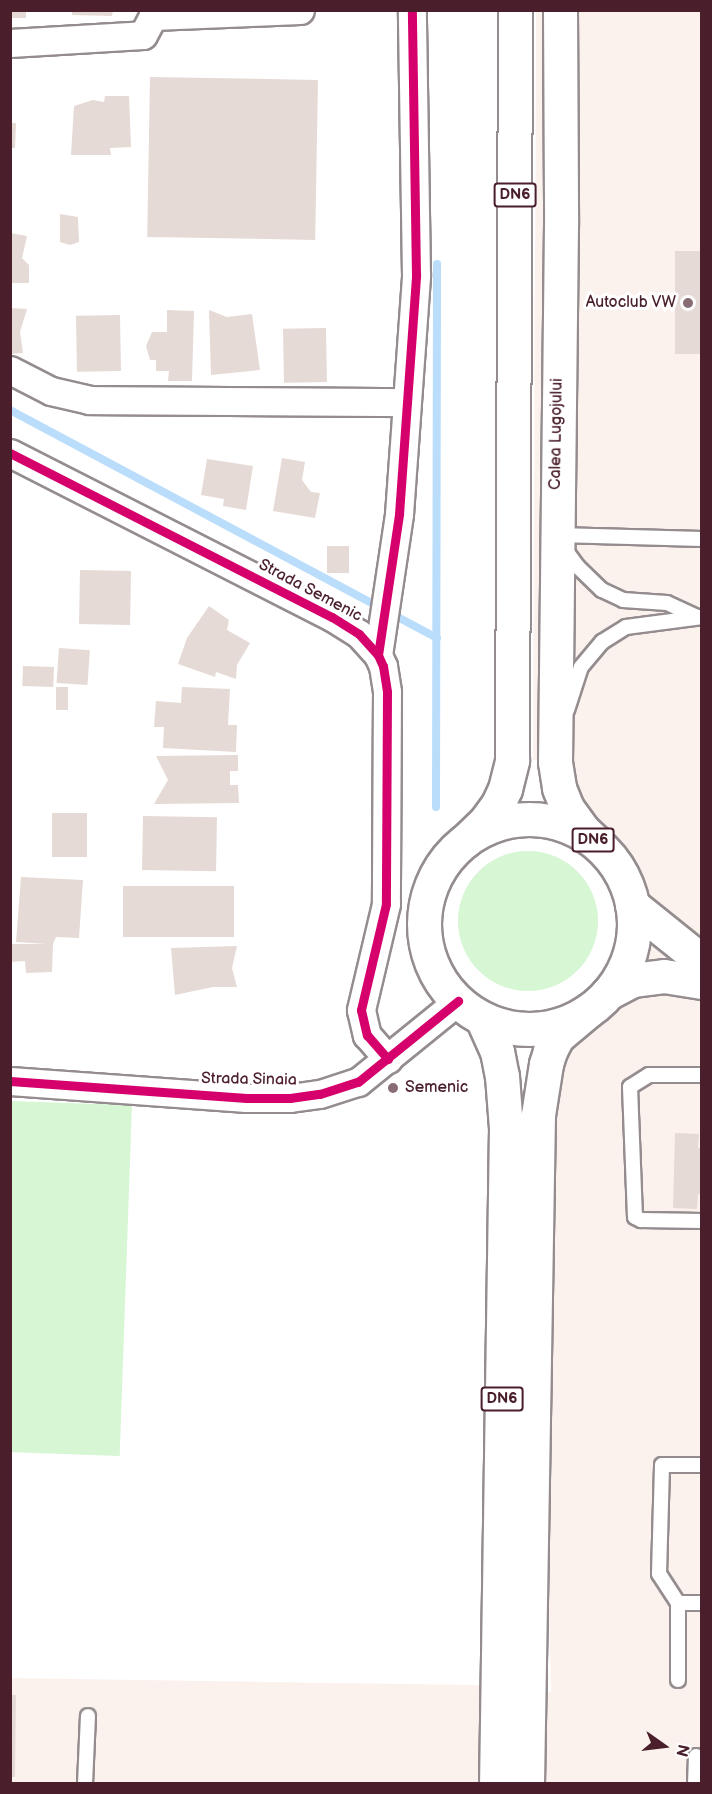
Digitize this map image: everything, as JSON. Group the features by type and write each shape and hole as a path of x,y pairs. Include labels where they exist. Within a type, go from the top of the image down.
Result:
{"main road":[{"name":"DN6","path":"496,1784 506,1128 502,1076 497,1051 470,1010 441,981 433,966 427,949 424,924 427,898 437,873 447,859 485,822 498,804 505,789 512,760 515,10"},
{"name":"Calea Lugojului","path":"560,10 561,225 554,752 557,779 567,808 584,831 597,843"},
{"name":"DN6","path":"465,841 499,823 536,819 573,828 597,843 621,872 632,905 634,923 630,952 621,975 598,1002 557,1037 546,1064 538,1115 527,1784"},
{"path":"632,905 702,961"},
{"path":"470,1010 508,1027 536,1029 563,1024 632,980 664,976 702,982"}],"street":[{"path":"10,43 150,21 300,10"},
{"path":"378,655 399,514 416,275 412,10"},
{"path":"10,370 51,391 89,400 406,402"},
{"name":"Strada Semenic","path":"10,453 332,617 359,634 378,655 383,666 387,692 386,904 361,1010 367,1035 388,1059"},
{"name":"Strada Sinaia","path":"10,1081 246,1098 290,1098 321,1094 358,1082 388,1059 470,1010"}],"lane":[{"path":"556,535 702,539"},
{"path":"556,535 578,567 602,590 623,600 667,603 699,617"},
{"path":"554,752 581,668 602,642 626,627 699,617"},
{"path":"702,1075 649,1075 630,1087 635,1217 641,1220 702,1221"},
{"path":"678,1680 678,1603 659,1574 662,1466 702,1465"},
{"path":"678,1603 702,1603"},
{"path":"85,1784 88,1716"},
{"path":"695,1784 696,1756"}],"shaded area":[{"path":"536,11 701,11 701,1783 11,1784 11,1678 473,1685 551,1692 538,1161 546,1064 621,975 630,952 634,923 625,880 604,850 555,762 533,760"}],"green space":[{"path":"528,851 555,856 578,871 593,894 598,921 593,948 578,971 555,986 528,991 501,986 478,971 463,948 458,921 463,894 478,871 501,856"},
{"path":"11,1101 132,1105 120,1456 10,1452"}],"building":[{"path":"10,10 26,10 26,18 10,18"},
{"path":"72,10 113,10 112,16 72,15"},
{"path":"150,77 318,80 315,240 147,237"},
{"path":"105,96 129,96 131,147 110,148 111,155 71,155 74,106 93,100 104,102"},
{"path":"10,123 16,123 15,148 10,148"},
{"path":"60,214 78,217 79,242 70,245 60,242"},
{"path":"10,233 27,236 22,258 29,265 29,283 10,283"},
{"name":"Autoclub VW","path":"675,251 702,251 702,354 675,354"},
{"path":"10,308 27,309 20,332 23,353 10,354"},
{"path":"167,310 194,311 192,381 168,381 169,371 156,371 156,360 150,360 146,346 152,332 167,332"},
{"path":"209,310 227,317 252,314 260,370 211,375"},
{"path":"120,315 121,371 77,372 76,316"},
{"path":"326,328 327,382 284,383 283,329"},
{"path":"282,458 305,462 302,480 311,492 320,493 315,518 273,511"},
{"path":"207,459 253,466 246,510 223,506 224,499 201,495"},
{"path":"327,546 349,546 349,573 327,573"},
{"path":"80,570 131,571 130,625 79,624"},
{"path":"209,606 229,620 227,630 250,643 237,665 236,679 216,672 215,677 178,664 187,638"},
{"path":"59,648 90,650 87,685 57,683"},
{"path":"23,666 54,667 53,687 22,686"},
{"path":"56,687 68,687 68,710 56,710"},
{"path":"182,687 230,689 228,725 237,725 236,752 163,748 164,727 154,727 156,701 181,703"},
{"path":"238,755 238,771 230,771 230,785 238,785 239,803 154,804 168,780 156,756"},
{"path":"52,813 87,813 87,857 52,857"},
{"path":"143,816 217,817 216,871 142,870"},
{"path":"21,877 83,880 79,938 56,937 53,944 52,972 26,973 25,961 10,962 10,944 46,944 16,942"},
{"path":"123,886 234,886 234,937 123,937"},
{"path":"237,946 232,968 237,987 213,987 175,995 171,948"},
{"path":"675,1133 699,1134 698,1148 702,1148 702,1194 698,1194 697,1209 673,1208"},
{"path":"10,1695 16,1695 15,1777 10,1777"}],"waterway":[{"path":"436,807 437,264"},
{"path":"10,410 437,638"}],"cycle path":[{"path":"378,655 399,514 416,275 412,10"},
{"path":"10,453 332,617 359,634 378,655 383,666 387,692 386,904 361,1010 367,1035 388,1059"},
{"path":"10,1081 246,1098 290,1098 320,1094 358,1082 458,1001"}],"place":[{"name":"Autoclub VW","path":"688,303"},
{"name":"Semenic","path":"393,1088"}]}
